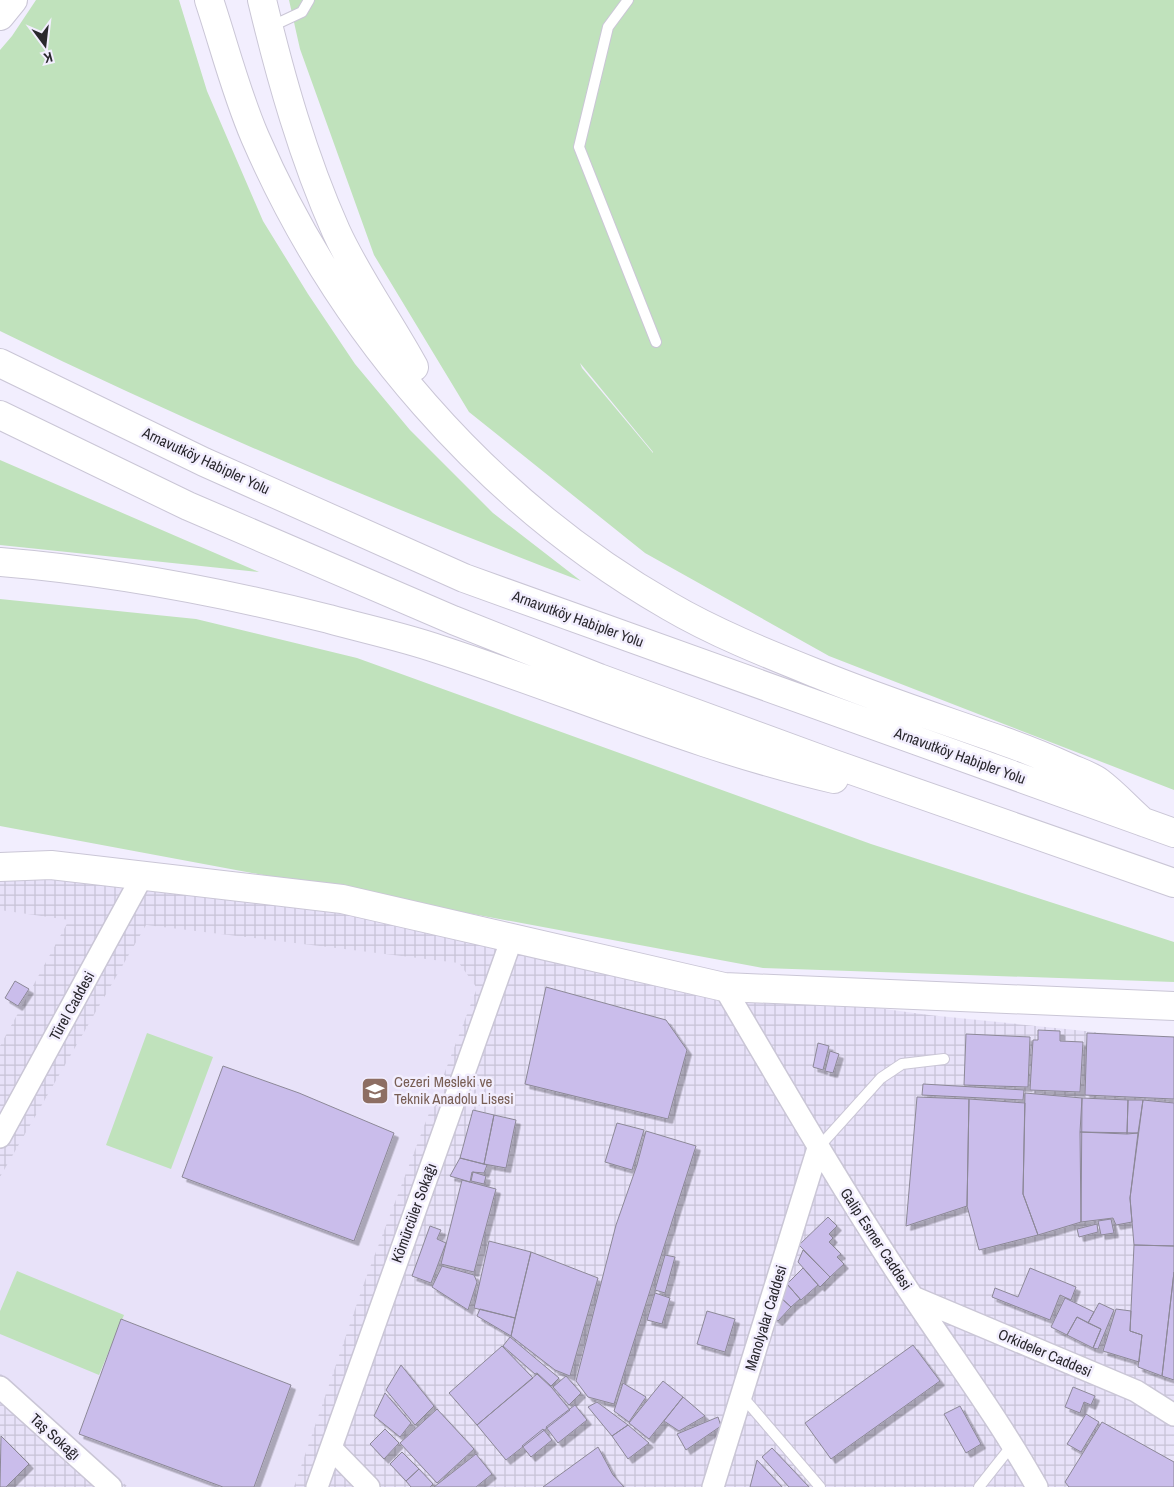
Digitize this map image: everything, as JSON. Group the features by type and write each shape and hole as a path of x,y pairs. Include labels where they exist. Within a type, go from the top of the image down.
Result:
{"main road":[{"path":"0,16 13,0"},
{"path":"209,0 255,135 315,252 350,306 398,372 455,440 517,498 587,553 670,607 753,647 820,675 1032,751 1097,780 1143,822"},
{"path":"262,0 283,85 316,184 337,233 363,283 455,440"},
{"name":"Arnavutköy Habipler Yolu","path":"0,363 204,462 464,578 1174,833"},
{"path":"0,415 188,506 454,620 617,684 1174,883"},
{"path":"0,562 60,567 207,591 348,624 437,648 772,765 953,804"},
{"path":"0,867 51,864 342,900 724,987 1174,1006"}],"street":[{"name":"Türel Caddesi","path":"0,1137 143,875"},
{"name":"Kömürcüler Sokağı","path":"317,1487 512,938"},
{"name":"Galip Esmer Caddesi","path":"724,987 818,1148 913,1297 1013,1444 1037,1487"},
{"name":"Manolyalar Caddesi","path":"713,1487 818,1148"},
{"name":"Orkideler Caddesi","path":"913,1297 1136,1391 1174,1415"},
{"name":"Taş Sokağı","path":"0,1387 111,1487"},
{"path":"331,1448 369,1487"}],"lane":[{"path":"269,28 302,12 309,0"},
{"path":"628,0 608,26 579,147 656,342"},
{"path":"818,1148 881,1078 902,1064 944,1059"},
{"path":"742,1396 820,1487"},
{"path":"979,1487 1013,1444"}],"shaded area":[{"path":"0,867 143,875 724,987 929,1015 1174,1040 1174,1487 0,1487"},
{"path":"0,910 69,920 0,1046"},
{"path":"146,925 459,963 477,988 364,1283 294,1487 128,1487 0,1373 0,1177"}],"green space":[{"path":"36,0 179,0 207,91 263,221 308,294 355,364 410,430 493,513 581,581 287,463 143,399 0,331 0,50 12,36"},
{"path":"289,0 1174,0 1174,790 829,656 645,553 469,412 374,255 300,49","holes":["580,363 653,452 582,368"]},
{"path":"0,460 259,572 0,545"},
{"path":"0,599 196,619 357,658 871,844 1174,942 1174,982 763,968 0,826"},
{"path":"147,1033 213,1057 171,1169 106,1145"},
{"path":"17,1271 124,1315 99,1375 0,1334 0,1311"}],"building":[{"path":"15,981 29,989 18,1006 5,998"},
{"path":"546,987 666,1020 687,1050 668,1119 525,1084"},
{"path":"1038,1030 1060,1031 1060,1041 1083,1042 1080,1092 1030,1090 1033,1040 1038,1040"},
{"path":"1087,1033 1174,1037 1174,1099 1085,1095"},
{"path":"966,1034 1030,1037 1028,1087 964,1085"},
{"path":"818,1043 829,1046 823,1070 813,1067"},
{"path":"830,1051 839,1054 833,1073 825,1071"},
{"path":"223,1066 299,1093 394,1133 354,1241 182,1177"},
{"path":"923,1084 1024,1090 1023,1100 922,1095"},
{"path":"1025,1093 1082,1098 1081,1222 1038,1235 1023,1194"},
{"path":"917,1097 969,1099 967,1206 906,1226"},
{"path":"1082,1098 1128,1100 1127,1134 1080,1132"},
{"path":"969,1099 1025,1103 1023,1194 1038,1235 979,1250 967,1206"},
{"path":"1128,1100 1143,1100 1138,1133 1127,1134"},
{"path":"1143,1100 1174,1103 1174,1246 1134,1245 1130,1198"},
{"path":"473,1110 494,1115 484,1164 460,1158"},
{"path":"494,1115 516,1120 506,1168 484,1164"},
{"path":"617,1123 644,1130 632,1170 605,1162"},
{"path":"646,1131 696,1146 614,1404 588,1397 576,1381 616,1225 637,1165"},
{"path":"1080,1132 1138,1133 1130,1198 1132,1222 1116,1225 1113,1218 1081,1222"},
{"path":"460,1158 487,1165 484,1173 472,1172 470,1182 450,1176"},
{"path":"473,1172 486,1176 484,1184 471,1181"},
{"path":"462,1180 496,1189 474,1272 441,1264"},
{"path":"828,1217 837,1226 829,1234 833,1238 829,1242 841,1254 837,1257 844,1264 830,1277 799,1245"},
{"path":"1111,1219 1114,1233 1101,1235 1098,1221"},
{"path":"1097,1224 1098,1232 1079,1237 1077,1229"},
{"path":"430,1226 441,1230 437,1239 446,1243 431,1283 412,1276"},
{"path":"489,1241 531,1252 515,1318 474,1308"},
{"path":"1134,1245 1174,1246 1174,1272 1162,1376 1138,1367 1142,1335 1130,1331"},
{"path":"803,1250 830,1277 820,1287 798,1262"},
{"path":"531,1252 598,1278 570,1376 555,1370 511,1336"},
{"path":"665,1255 675,1257 665,1293 655,1290"},
{"path":"442,1266 474,1275 477,1282 468,1310 432,1287"},
{"path":"803,1268 818,1285 801,1300 787,1284"},
{"path":"1030,1268 1076,1287 1071,1300 1060,1295 1050,1320 992,1297 995,1288 1018,1297"},
{"path":"1174,1272 1174,1380 1162,1376"},
{"path":"787,1284 800,1299 791,1307 780,1297"},
{"path":"655,1293 670,1298 662,1324 647,1320"},
{"path":"780,1297 791,1307 778,1321 771,1316"},
{"path":"1065,1298 1094,1312 1088,1323 1077,1317 1067,1335 1051,1327"},
{"path":"1099,1303 1114,1310 1098,1349 1093,1348 1101,1329 1088,1323"},
{"path":"480,1309 515,1318 511,1336 477,1316"},
{"path":"1116,1309 1131,1311 1130,1331 1142,1335 1139,1362 1103,1351"},
{"path":"707,1311 735,1319 725,1352 697,1344"},
{"path":"1077,1317 1101,1329 1093,1348 1067,1335"},
{"path":"121,1319 291,1385 254,1487 223,1487 79,1434"},
{"path":"510,1337 559,1378 551,1386 503,1346"},
{"path":"913,1345 940,1381 831,1459 805,1423"},
{"path":"502,1346 533,1378 477,1425 449,1393"},
{"path":"401,1365 434,1406 415,1425 386,1390"},
{"path":"537,1374 552,1388 570,1410 506,1460 477,1425"},
{"path":"566,1376 581,1393 569,1405 553,1387"},
{"path":"663,1381 683,1397 649,1439 629,1423"},
{"path":"623,1383 646,1397 629,1422 614,1411"},
{"path":"1073,1387 1095,1396 1091,1405 1084,1402 1080,1413 1065,1407"},
{"path":"385,1393 411,1423 400,1437 374,1416"},
{"path":"683,1397 705,1416 679,1431 664,1421"},
{"path":"597,1402 628,1425 612,1436 588,1407"},
{"path":"575,1405 587,1420 558,1443 546,1427"},
{"path":"960,1406 981,1444 966,1453 944,1414"},
{"path":"437,1409 474,1449 437,1483 400,1443"},
{"path":"1086,1414 1099,1422 1081,1452 1067,1444"},
{"path":"718,1417 721,1426 686,1450 677,1434"},
{"path":"1102,1422 1174,1462 1174,1487 1069,1487 1065,1482"},
{"path":"628,1425 649,1443 628,1459 612,1436"},
{"path":"385,1429 399,1443 384,1459 370,1444"},
{"path":"543,1429 552,1440 531,1457 522,1446"},
{"path":"1,1436 29,1464 6,1487 0,1487"},
{"path":"598,1447 613,1475 624,1487 543,1487"},
{"path":"772,1448 809,1487 789,1487 762,1457"},
{"path":"402,1452 419,1469 406,1481 390,1464"},
{"path":"476,1454 492,1474 476,1487 434,1487"},
{"path":"757,1460 782,1487 750,1487"},
{"path":"419,1469 433,1484 430,1487 411,1487 406,1481"}],"place":[{"name":"Cezeri Mesleki ve Teknik Anadolu Lisesi","path":"375,1091"}]}
